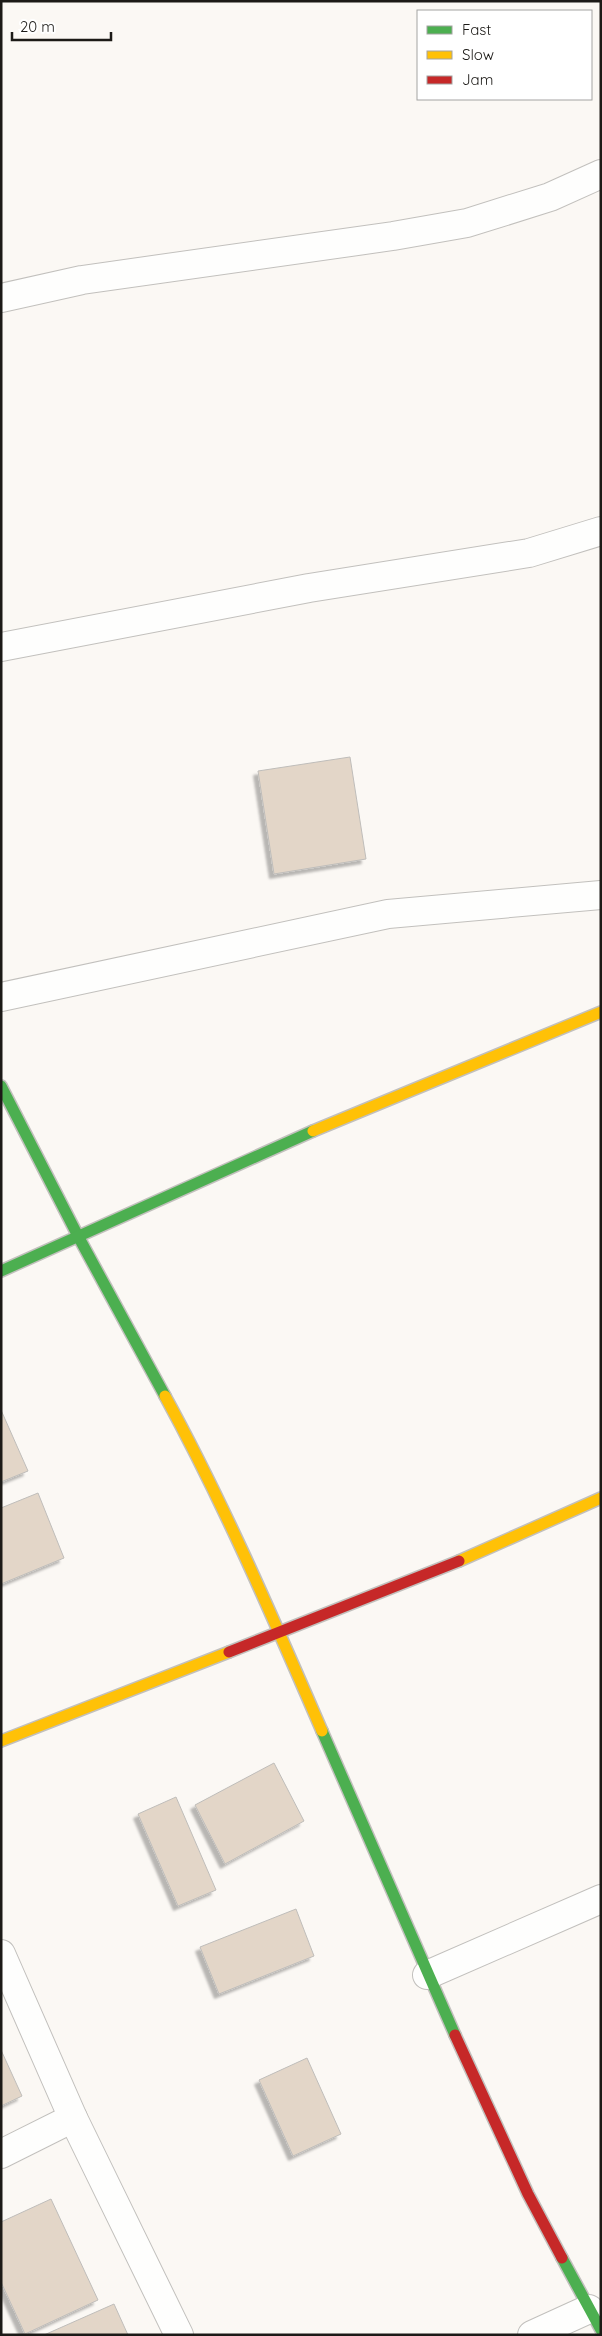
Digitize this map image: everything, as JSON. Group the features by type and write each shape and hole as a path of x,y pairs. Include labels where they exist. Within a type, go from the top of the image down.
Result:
{"street":[{"path":"1,298 82,280 393,236 468,223 550,197 601,174"},
{"path":"1,648 309,588 530,553 601,531"},
{"path":"1,997 388,914 601,895"},
{"path":"1,1272 340,1118 601,1012"},
{"path":"1,1086 78,1236 196,1455 279,1632 428,1975 528,2194 595,2320 532,2335"},
{"path":"1,1741 420,1578 601,1498"},
{"path":"428,1975 601,1899"},
{"path":"1,1954 73,2118 179,2335"},
{"path":"1,2154 73,2118"}],"building":[{"path":"350,757 366,859 274,874 258,771"},
{"path":"1,1410 28,1471 1,1482"},
{"path":"38,1493 64,1558 1,1584 1,1508"},
{"path":"274,1763 304,1821 225,1864 195,1805"},
{"path":"176,1797 216,1890 178,1906 138,1814"},
{"path":"296,1909 314,1956 219,1994 200,1947"},
{"path":"1,2050 22,2096 1,2106"},
{"path":"307,2058 341,2134 293,2156 259,2080"},
{"path":"51,2199 98,2300 25,2334 1,2282 1,2222"},
{"path":"114,2304 128,2335 44,2335"}],"traffic: fast":[{"path":"1,1086 78,1236 165,1396"},
{"path":"1,1271 313,1131"},
{"path":"322,1731 455,2035"},
{"path":"562,2258 601,2330"}],"traffic: slow":[{"path":"313,1131 601,1012"},
{"path":"165,1396 228,1520 322,1731"},
{"path":"459,1561 601,1498"},
{"path":"1,1741 229,1652"}],"traffic: jam":[{"path":"229,1652 459,1561"},
{"path":"455,2035 528,2194 562,2258"}]}
